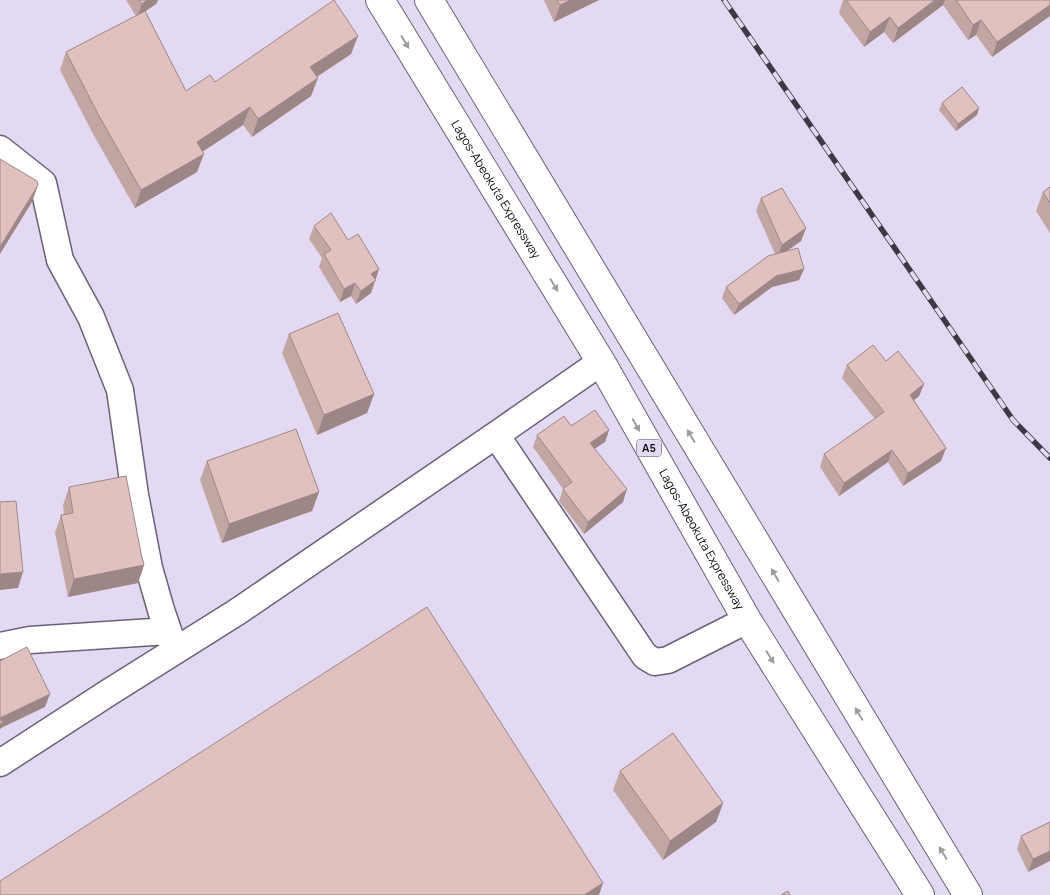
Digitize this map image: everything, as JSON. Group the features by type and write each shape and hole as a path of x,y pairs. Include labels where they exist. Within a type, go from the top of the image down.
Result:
{"highway":[{"name":"Lagos-Abeokuta Expressway","path":"380,0 601,362 746,620 920,895"},
{"path":"429,0 968,895"}],"street":[{"path":"0,149 42,183 60,260 90,317 120,390 134,495 149,568 171,641"},
{"path":"0,763 108,693 171,641 237,612 601,362"},
{"path":"496,435 645,656 654,662 668,660 746,620"},
{"path":"0,646 30,640 171,641"}],"building":[{"path":"139,0 147,0 142,4"},
{"path":"334,0 358,36 310,67 318,78 258,119 250,107 197,142 204,154 141,190 66,52 145,11 186,91 210,75 215,82"},
{"path":"557,0 571,0 560,5"},
{"path":"846,0 935,0 898,28 890,17 870,32"},
{"path":"956,0 1050,0 1050,5 997,42 981,20 973,25"},
{"path":"962,87 979,108 958,124 942,103"},
{"path":"0,159 37,181 38,185 0,247"},
{"path":"1050,187 1050,203 1043,192"},
{"path":"782,188 806,228 782,245 761,198"},
{"path":"331,213 348,240 358,234 379,269 371,274 376,280 361,291 355,283 344,289 324,254 331,250 314,226"},
{"path":"798,248 804,269 776,276 739,304 726,287 768,256"},
{"path":"338,313 374,394 324,415 289,334"},
{"path":"873,345 886,361 898,351 924,384 910,395 946,448 908,473 892,450 844,483 824,454 884,412 847,365"},
{"path":"595,410 609,430 590,443 627,489 588,522 563,489 572,482 537,435 564,416 571,426"},
{"path":"296,429 319,492 229,524 207,461"},
{"path":"126,476 144,565 74,579 61,515 73,513 69,487"},
{"path":"16,501 23,572 0,574 0,502"},
{"path":"427,607 603,883 584,895 0,895 0,881"},
{"path":"27,647 50,694 0,718 0,661"},
{"path":"673,733 723,803 670,841 620,771"},
{"path":"1050,822 1050,851 1033,859 1021,836"},
{"path":"788,891 790,895 781,895"}],"railway":[{"path":"724,0 1013,420 1050,458"}]}
